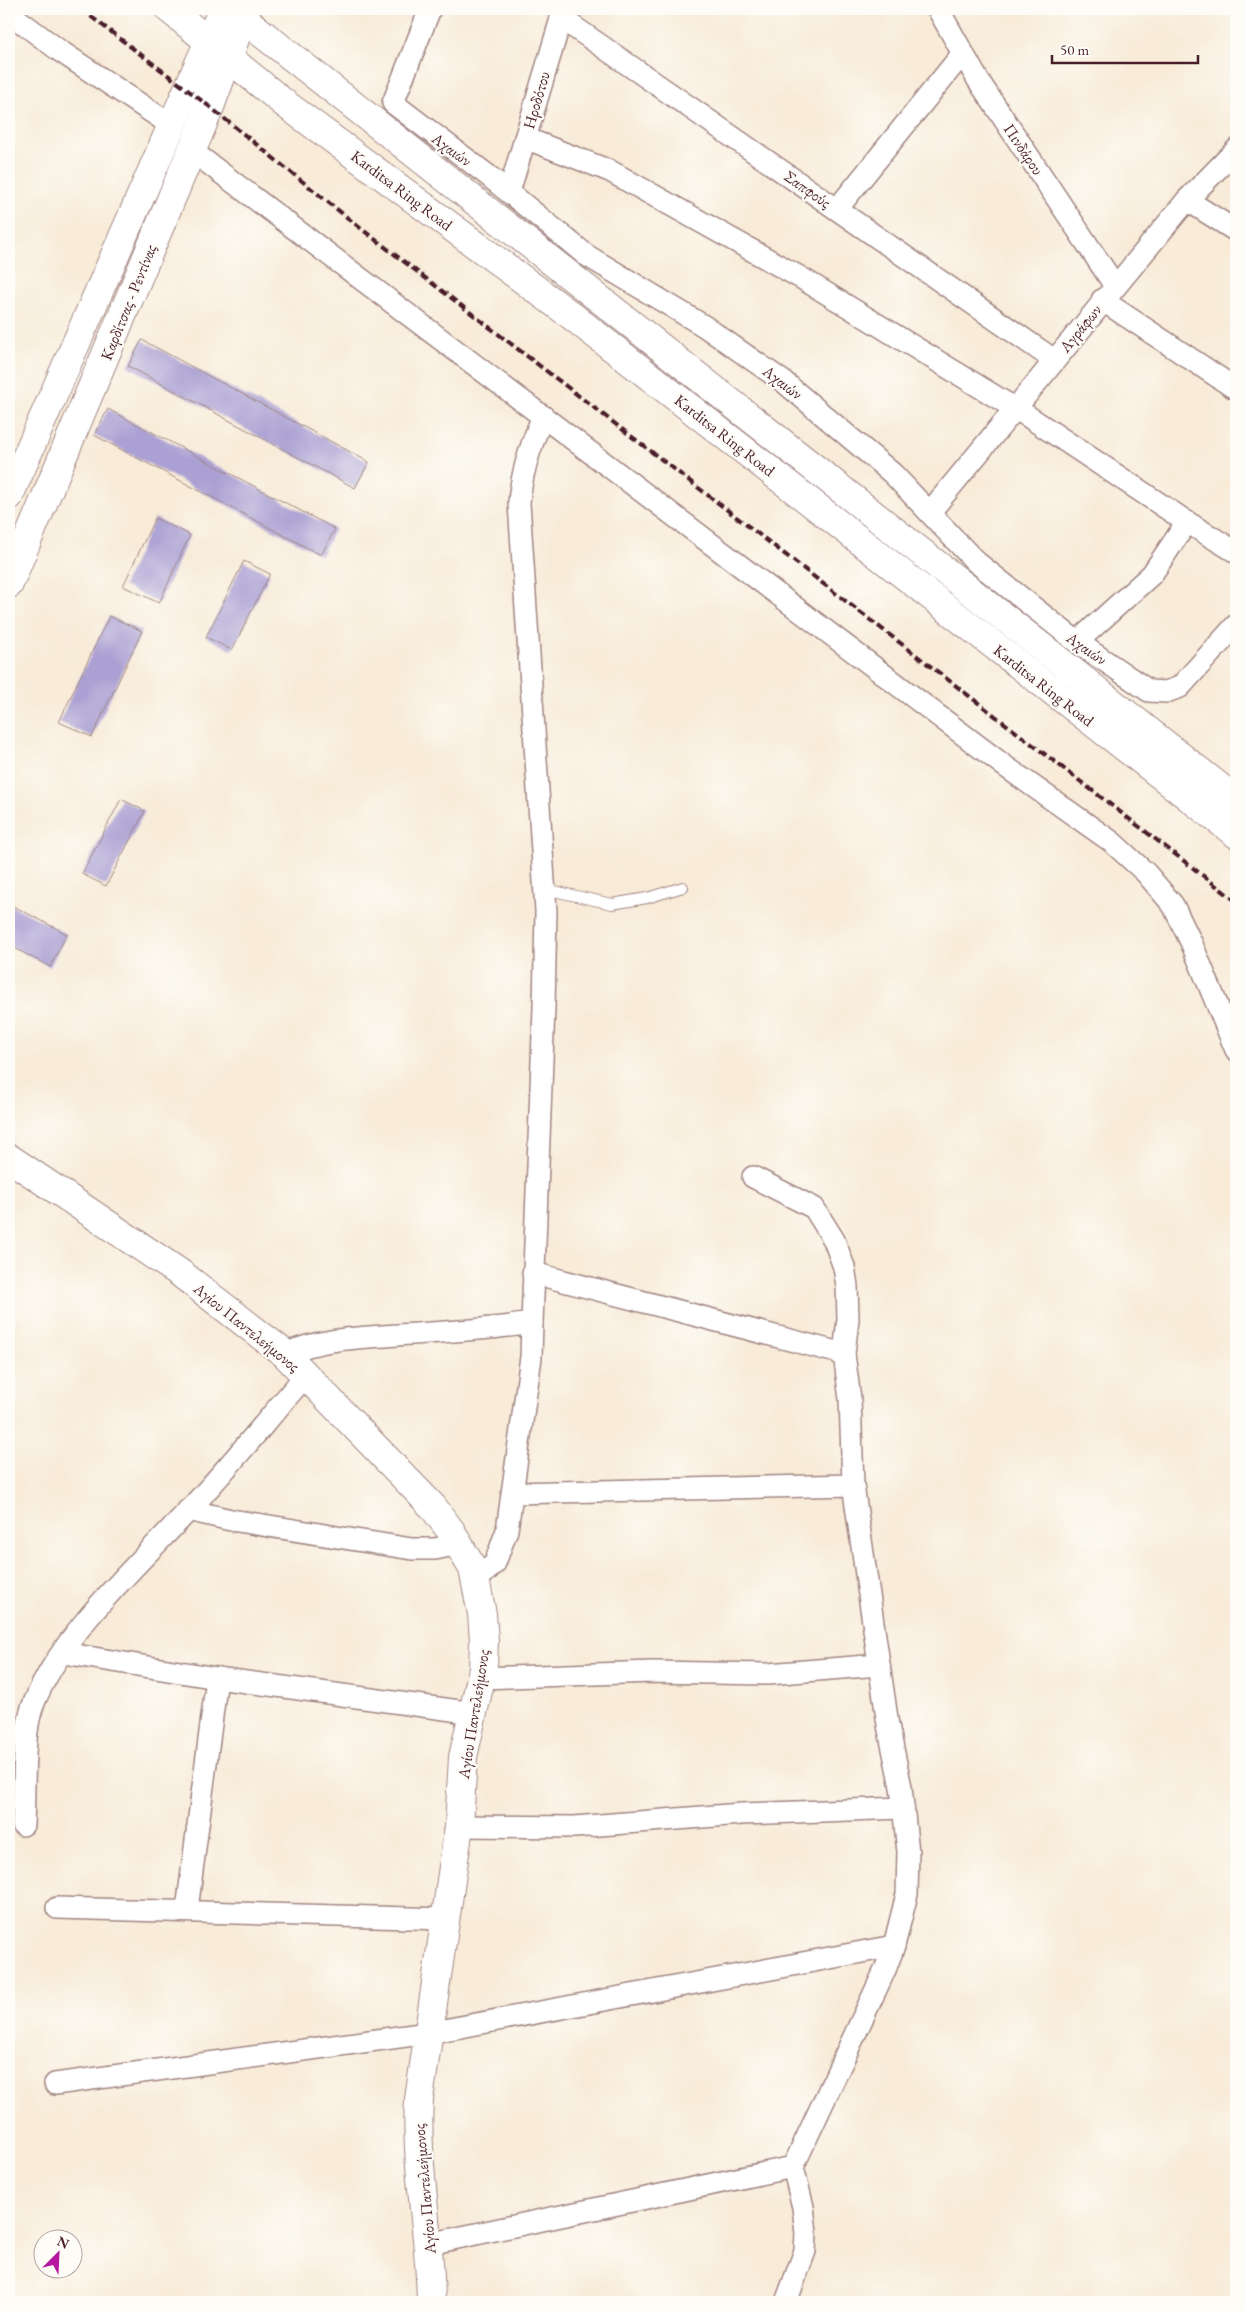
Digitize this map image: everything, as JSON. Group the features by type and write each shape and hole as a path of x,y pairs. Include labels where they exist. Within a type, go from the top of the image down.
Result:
{"main road":[{"name":"Karditsa Ring Road","path":"168,9 284,103 568,313 1236,834"},
{"name":"Karditsa Ring Road","path":"235,11 1236,800"},
{"name":"Καρδίτσας - Ρεντίνας","path":"9,496 171,125 218,50 235,11"},
{"name":"Καρδίτσας - Ρεντίνας","path":"9,584 192,150 218,50"},
{"path":"40,428 71,440"},
{"name":"Αγίου Παντελεήμονος","path":"9,1158 180,1273 285,1354 433,1507 459,1544 473,1569 483,1628 481,1678 464,1757 459,1826 420,2086 418,2121 429,2244 431,2302"}],"street":[{"name":"Αχαιών","path":"430,9 393,103 509,192 586,255 704,326 784,382 893,474 975,561 1077,642 1149,691 1166,692 1180,687 1236,625"},
{"name":"Πινδάρου","path":"938,9 1108,293"},
{"path":"9,13 60,51 171,125"},
{"name":"Ηροδότου","path":"509,192 562,13"},
{"name":"Σαπφούς","path":"562,13 837,209 1054,360"},
{"path":"837,209 963,53"},
{"path":"525,138 610,170 803,279 1015,408 1187,522 1236,552"},
{"path":"192,150 1006,767 1112,842 1146,872 1176,912 1213,990 1236,1050"},
{"name":"Αγράφων","path":"930,512 1186,200 1236,150"},
{"path":"1186,200 1236,231"},
{"path":"1108,293 1236,389"},
{"path":"476,1581 490,1570 500,1554 507,1530 530,1357 532,1323 544,1008 545,889 519,503 520,488 531,443 543,416"},
{"path":"1077,642 1152,574 1187,522"},
{"path":"753,1177 814,1208 834,1240 844,1267 847,1286 848,1319 844,1354 850,1399 853,1485 879,1665 903,1808 909,1877 894,1946 875,1994 793,2168 803,2207 806,2232 805,2251 786,2302"},
{"path":"533,1273 844,1354"},
{"path":"285,1354 304,1346 338,1339 491,1330 532,1323"},
{"path":"23,1825 27,1728 32,1709 51,1669 125,1577 188,1510 306,1375"},
{"path":"513,1493 853,1485"},
{"path":"188,1510 231,1520 412,1549 434,1549 459,1544"},
{"path":"63,1653 217,1678 474,1713"},
{"path":"481,1678 652,1672 768,1674 879,1665"},
{"path":"187,1910 217,1678"},
{"path":"459,1826 574,1827 741,1814 903,1808"},
{"path":"57,1908 187,1910 446,1919"},
{"path":"55,2084 428,2033 894,1946"},
{"path":"429,2244 793,2168"}],"lane":[{"path":"545,889 612,904 647,898 683,887"}],"building":[{"path":"142,340 369,462 355,488 128,366"},
{"path":"108,409 335,529 321,555 94,435"},
{"path":"155,518 190,535 159,603 123,586"},
{"path":"244,561 270,574 232,650 206,637"},
{"path":"109,616 142,631 92,737 59,722"},
{"path":"121,799 145,811 106,886 82,874"},
{"path":"9,904 67,934 50,967 9,945"}],"railway":[{"path":"81,9 210,107 359,227 1236,901"}]}
